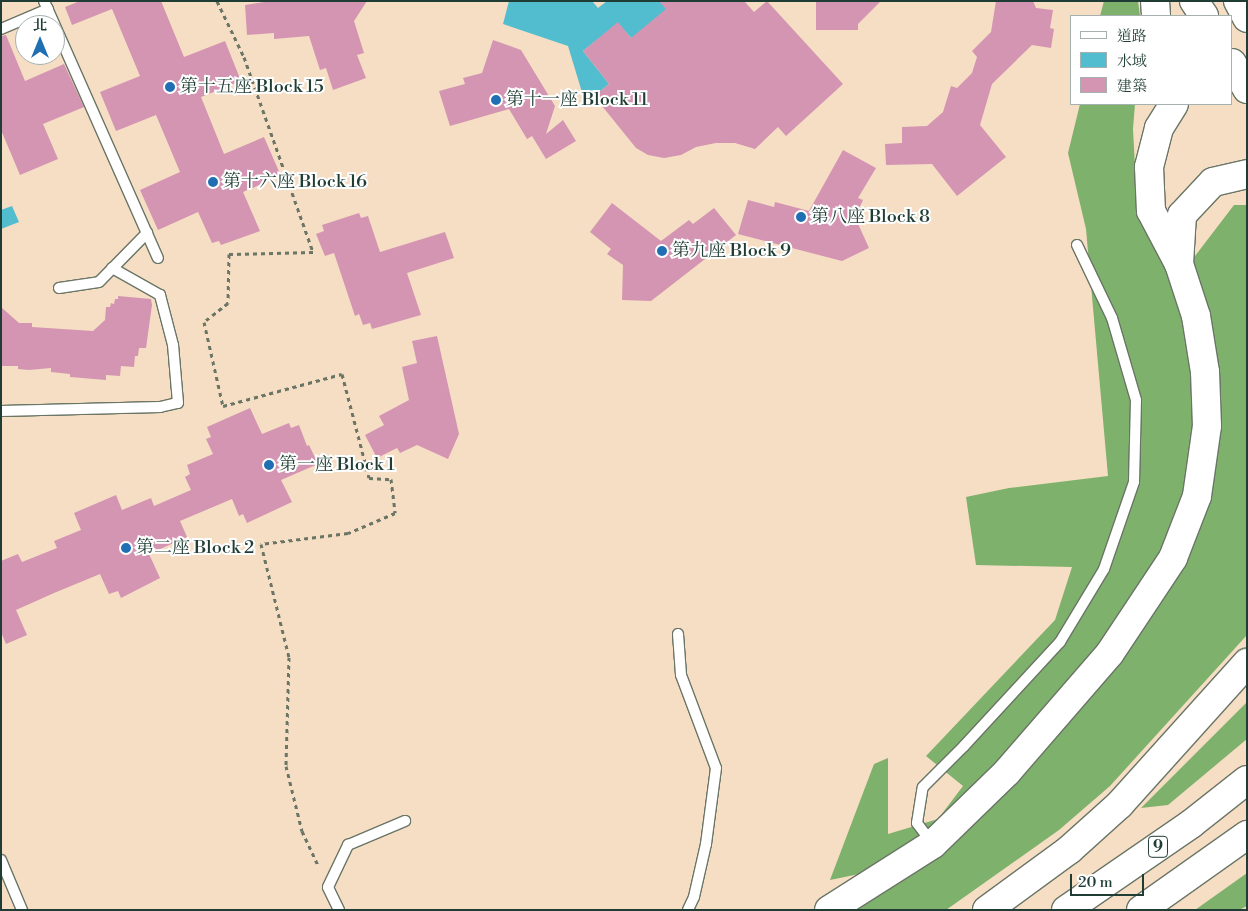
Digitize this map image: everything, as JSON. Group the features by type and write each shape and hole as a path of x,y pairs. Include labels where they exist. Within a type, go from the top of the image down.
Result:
{"main road":[{"path":"1155,1 1156,15"},
{"path":"1194,1 1203,15"},
{"path":"1238,1 1247,18"},
{"path":"829,910 933,844 1007,772 1110,653 1172,558 1197,496 1207,426 1205,372 1196,316 1179,264 1151,211 1149,167 1158,116 1173,105"},
{"path":"1179,264 1182,215 1212,182 1247,174"},
{"path":"987,910 1069,850 1120,804 1247,663"},
{"name":"9","path":"1066,910 1191,824 1247,780"},
{"name":"9","path":"1141,910 1247,835"}],"lane":[{"path":"1,29 46,5 158,258"},
{"path":"59,288 99,282 147,233"},
{"path":"933,844 917,823 923,787 964,746 1060,642 1104,569 1134,482 1136,400 1112,318 1077,245"},
{"path":"1,412 160,407 178,403 173,345 160,295 112,268"},
{"path":"678,634 681,675 716,768 706,844 694,897 688,910"},
{"path":"339,910 328,887 348,845 405,821"},
{"path":"1,860 22,910"}],"path":[{"path":"216,1 244,57 313,252 228,254 228,303 204,322 223,406 342,374 369,478 391,479 395,513 348,532 261,544 289,657 286,766 302,831 328,887"}],"green space":[{"path":"1104,1 1138,1 1140,15 1100,15"},
{"path":"1080,105 1135,105 1133,129 1137,204 1172,283 1234,205 1247,205 1247,635 1110,786 1059,830 946,910 831,910 864,873 830,880 874,764 888,758 888,834 938,819 963,786 926,756 1055,620 1072,567 976,565 966,497 1009,488 1108,476 1086,229 1068,153"},
{"path":"1247,702 1247,739 1168,805 1141,808"},
{"path":"1247,873 1247,906 1239,910 1195,910"}],"water":[{"path":"509,1 592,1 598,8 607,1 660,1 675,20 631,38 618,23 583,51 609,84 594,96 584,99 568,46 503,24"},
{"path":"12,206 19,222 1,229 1,210"}],"building":[{"path":"80,1 161,1 184,57 225,41 241,81 201,97 224,154 264,137 281,176 243,192 260,231 221,245 219,241 212,243 198,212 158,230 140,190 180,172 156,115 116,131 100,92 140,76 112,9 72,25 65,7"},
{"path":"271,1 367,1 354,21 364,53 357,55 366,78 333,90 326,68 320,70 309,36 274,39 274,33 247,35 245,5"},
{"path":"659,1 744,1 754,12 767,1 843,84 786,136 778,127 755,149 735,143 716,143 696,147 681,155 664,158 648,155 636,148 594,96 609,84 583,51 618,22 631,38 666,9"},
{"path":"816,1 881,1 858,24 858,30 816,30"},
{"path":"996,1 1033,1 1036,8 1053,10 1050,28 1054,29 1051,48 1032,45 992,84 980,125 1006,157 957,196 932,164 886,165 885,144 902,143 902,127 927,126 943,112 951,86 957,88 972,73 977,57 972,51 991,32"},
{"path":"6,35 15,57 15,65 18,65 25,81 64,65 84,107 43,124 58,159 20,175 1,130 1,36"},
{"name":"第十一座 Block 11","path":"493,40 521,50 555,106 546,134 563,120 576,141 546,159 532,136 527,139 509,109 450,126 439,91 465,84 463,78 482,73"},
{"name":"第八座 Block 8","path":"843,150 876,168 858,198 863,200 855,217 869,248 842,261 738,234 748,200 774,207 775,202 809,211"},
{"name":"第九座 Block 9","path":"612,203 661,241 689,220 693,224 714,208 736,235 651,301 622,300 623,265 607,254 611,249 590,232"},
{"path":"359,213 361,218 368,216 380,252 445,232 454,258 407,273 421,315 372,329 370,323 363,325 359,314 355,316 334,253 325,256 316,234 324,231 322,225"},
{"path":"118,296 151,299 152,305 146,348 139,348 138,356 135,356 134,367 121,366 120,376 106,375 106,380 70,377 70,374 51,372 51,368 29,370 18,369 18,366 1,366 1,307 19,323 32,323 32,327 93,331 105,320 106,307 110,307 111,303 114,304"},
{"path":"437,336 459,434 448,459 417,445 400,453 397,448 377,458 365,435 384,425 379,416 409,400 402,367 417,363 412,341"},
{"path":"250,408 262,434 289,423 291,428 299,425 307,446 309,445 318,464 281,480 292,502 247,523 243,514 239,516 232,499 180,521 187,537 149,554 160,578 121,598 118,591 109,594 100,574 54,593 16,610 27,635 6,644 1,632 1,561 18,554 22,562 57,548 54,541 81,530 74,513 116,495 122,510 151,498 154,506 191,490 185,477 190,474 187,465 213,454 206,439 211,437 207,427"}],"place":[{"name":"第十五座 Block 15","path":"170,87"},
{"name":"第十一座 Block 11","path":"496,100"},
{"name":"第十六座 Block 16","path":"213,182"},
{"name":"第八座 Block 8","path":"801,217"},
{"name":"第九座 Block 9","path":"662,251"},
{"name":"第一座 Block 1","path":"269,465"},
{"name":"第二座 Block 2","path":"126,548"}]}
